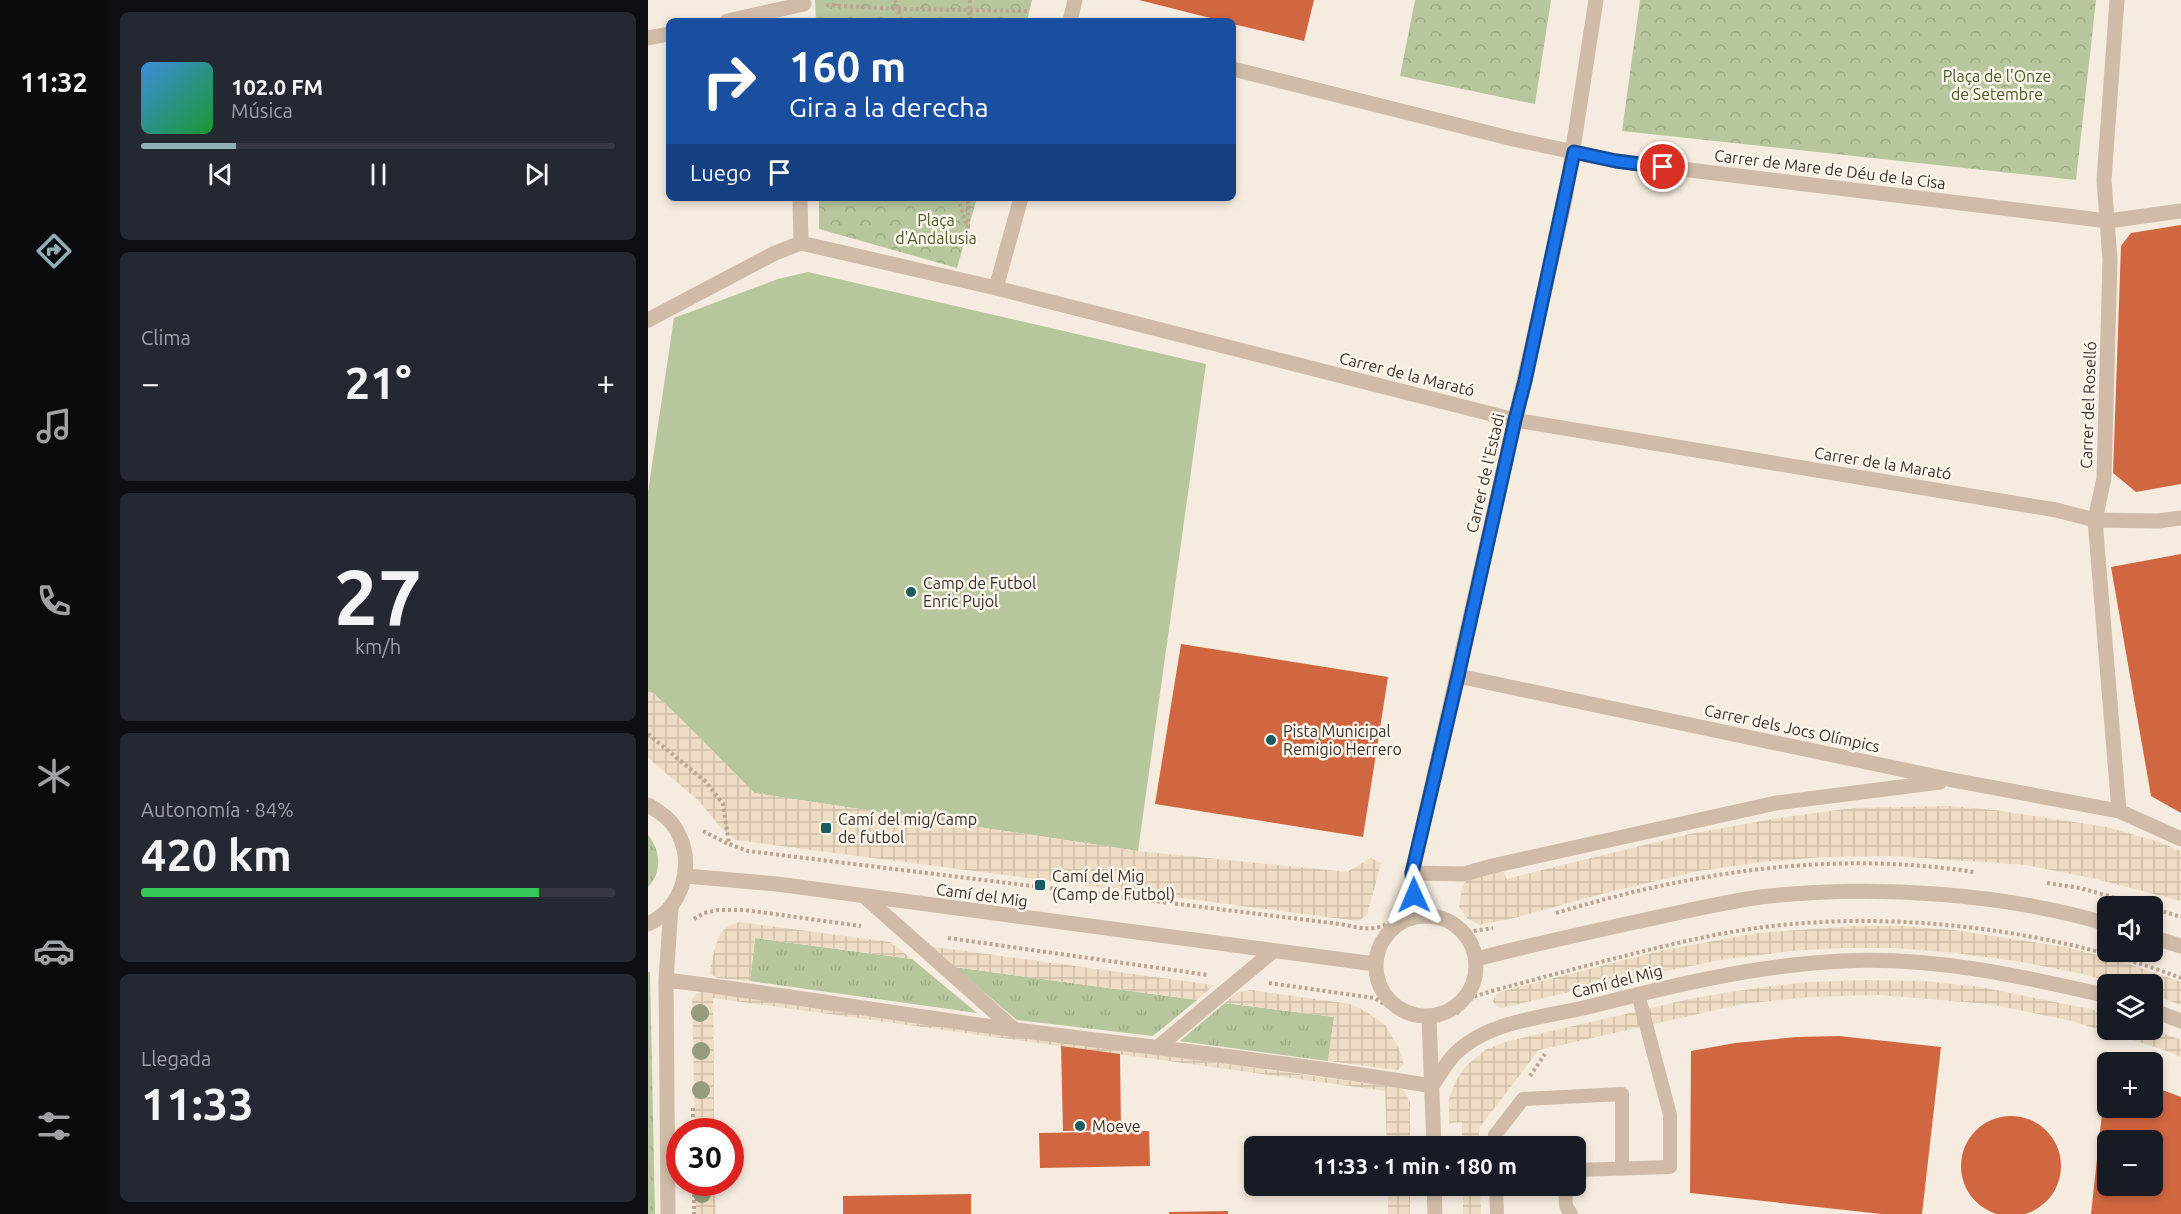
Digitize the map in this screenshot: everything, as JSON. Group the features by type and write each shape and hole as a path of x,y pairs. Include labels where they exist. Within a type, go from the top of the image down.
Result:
{"street":[{"path":"1071,18 1075,0"},
{"name":"Carrer de l'Estadi","path":"1415,914 1412,873 1525,381 1574,152 1596,0"},
{"name":"Carrer del Roselló","path":"2117,0 2104,180 2110,260 2104,478 2095,520 2119,811"},
{"path":"740,18 808,3 804,18"},
{"path":"648,38 666,35"},
{"name":"Carrer de Mare de Déu de la Cisa","path":"1236,70 1513,139 1616,161 2108,222 2181,211"},
{"path":"648,320 775,253 801,243 800,201"},
{"path":"996,288 1020,201"},
{"name":"Carrer de la Marató","path":"801,243 996,288 1515,420 2056,510 2095,520 2158,521 2181,518"},
{"name":"Carrer dels Jocs Olímpics","path":"1458,676 1952,780 2119,811"},
{"path":"1412,873 1464,874 1776,803 1952,780"},
{"path":"648,805 664,815 678,832 685,853 686,876 671,907 648,924"},
{"path":"2119,811 2181,839"},
{"name":"Camí del Mig","path":"686,876 777,884 1375,964"},
{"path":"1476,959 1704,907 1768,896 1832,892 1896,891 1957,897 2022,905 2097,922"},
{"path":"865,897 1015,1030"},
{"path":"668,1214 666,980 671,907"},
{"path":"1415,914 1438,917 1458,927 1468,938 1476,959 1474,982 1467,995 1457,1006 1444,1014 1429,1017 1402,1011 1391,1002 1382,991 1375,964 1377,951 1391,928 1415,914"},
{"path":"2163,940 2181,946"},
{"path":"1158,1047 1272,952"},
{"name":"Camí del Mig","path":"1432,1086 1454,1055 1479,1036 1518,1021 1574,1011 1678,984 1764,969 1843,961 1924,963 2056,984 2097,993"},
{"path":"666,980 726,986 1015,1030 1158,1047 1432,1086"},
{"path":"2163,1014 2181,1021"},
{"path":"1429,1017 1434,1136"},
{"path":"1434,1196 1434,1214"}],"lane":[{"path":"1586,1170 1670,1167 1670,1115 1638,994"},
{"path":"1495,1136 1523,1099 1622,1094 1622,1169"},
{"path":"1496,1196 1497,1214"},
{"path":"1566,1196 1566,1206 1571,1214"}],"path":[{"path":"896,0 901,18"},
{"path":"969,18 970,0"},
{"path":"808,3 898,9 1029,11"},
{"path":"959,201 968,230 968,201"},
{"path":"648,734 706,782 723,804 729,844"},
{"path":"701,830 748,851 777,856 1076,891 1372,930 1384,927 1396,918 1426,911 1440,913 1454,920 1467,932 1494,928"},
{"path":"1547,916 1611,897 1689,879 1763,867 1822,863 1892,864 1977,872"},
{"path":"2040,882 2080,888 2109,896"},
{"path":"686,925 704,914 718,910 736,910"},
{"path":"2163,911 2181,917"},
{"path":"1526,1082 1545,1054"},
{"path":"694,1196 694,1214"}],"green space":[{"path":"815,0 1032,0 1028,18 816,18"},
{"path":"1415,0 1551,0 1535,104 1400,76"},
{"name":"Plaça de l'Onze de Setembre","path":"1640,0 2096,0 2076,180 1622,131"},
{"name":"Plaça d'Andalusia","path":"819,201 976,201 957,268 819,229"},
{"name":"Camp de Futbol Enric Pujol","path":"808,272 1206,364 1138,851 754,793 653,693 648,692 648,492 674,318 778,279"},
{"path":"648,835 655,848 658,868 648,887"},
{"path":"755,938 912,959 977,1013 750,981"},
{"path":"954,967 1197,1000 1153,1036 1017,1020"},
{"path":"648,972 650,972 655,1214 648,1214"},
{"path":"1225,1003 1334,1017 1328,1061 1180,1041"}],"shaded area":[{"path":"648,692 653,693 675,713 754,793 1138,851 1347,872 1371,858 1381,863 1367,915 1358,921 736,840 722,829 699,801 648,758"},
{"path":"1950,806 1994,810 2107,827 2181,851 2181,901 2092,878 2026,865 1893,856 1823,857 1762,862 1699,871 1479,925 1467,918 1459,907 1462,886 1469,878 1503,867 1506,879 1690,834 1778,818 1853,808"},
{"path":"739,922 890,942 912,959 755,938 750,981 717,978 709,973 716,944 721,932"},
{"path":"1854,926 1902,926 1953,930 2065,947 2097,955 2097,962 2123,962 2158,974 2097,974 2097,978 2022,962 1956,953 1894,948 1841,948 1791,951 1720,960 1502,1008 1496,1006 1493,1001 1500,992 1660,951 1757,933"},
{"path":"927,946 1214,985 1197,1000 954,967"},
{"path":"2163,976 2181,982 2181,1005 2163,999"},
{"path":"1925,981 1980,987 2097,1011 2097,1029 2072,1021 1989,1004 1878,995 1809,997 1742,1004 1539,1050 1479,1128 1479,1136 1462,1136 1462,1122 1449,1123 1449,1099 1465,1067 1485,1050 1505,1042 1694,998 1809,982"},
{"path":"1251,990 1350,1004 1365,1011 1385,1025 1398,1047 1404,1064 1398,1070 1328,1061 1334,1017 1225,1003 1236,993"},
{"path":"697,993 1400,1088 1410,1102 1410,1136 1387,1136 1385,1091 713,998 714,1118 695,1118 692,999"},
{"path":"2163,1033 2181,1040 2181,1057 2132,1040 2163,1040"},
{"path":"696,1196 715,1196 716,1214 696,1214"},
{"path":"1388,1196 1410,1196 1410,1214 1388,1214"},
{"path":"1463,1196 1480,1196 1481,1214 1463,1214"}],"building":[{"path":"1139,0 1314,0 1304,41 1236,25 1236,18 1210,18"},
{"path":"2181,225 2181,484 2136,492 2113,473 2121,246 2131,233"},
{"path":"2181,554 2181,813 2151,796 2111,567"},
{"name":"Pista Municipal Remigio Herrero","path":"1181,644 1388,677 1363,837 1155,804"},
{"path":"1839,1036 1941,1047 1922,1214 1882,1214 1690,1193 1691,1051 1735,1043 1797,1037"},
{"path":"1061,1046 1120,1054 1121,1130 1063,1131"},
{"path":"2163,1090 2181,1097 2181,1214 2091,1214 2097,1159 2097,1196 2163,1196 2163,1130 2100,1130 2102,1118 2163,1118"},
{"path":"2001,1117 2021,1117 2039,1124 2053,1138 2060,1156 2060,1176 2053,1194 2039,1208 2021,1215 2001,1215 1983,1208 1969,1194 1962,1176 1962,1156 1969,1138 1983,1124"},
{"path":"1149,1131 1150,1166 1040,1168 1039,1133"},
{"path":"971,1194 971,1214 843,1214 843,1196"},
{"path":"1228,1211 1228,1214 1169,1214 1169,1212"}],"place":[{"name":"Camp de Futbol Enric Pujol","path":"911,592"},
{"name":"Pista Municipal Remigio Herrero","path":"1271,740"},
{"name":"Camí del mig/Camp de futbol","path":"826,828"},
{"name":"Camí del Mig (Camp de Futbol)","path":"1040,885"},
{"name":"Moeve","path":"1080,1126"}],"route":[{"path":"1414,895 1412,873 1525,381 1574,152 1616,161 1663,167"}]}
